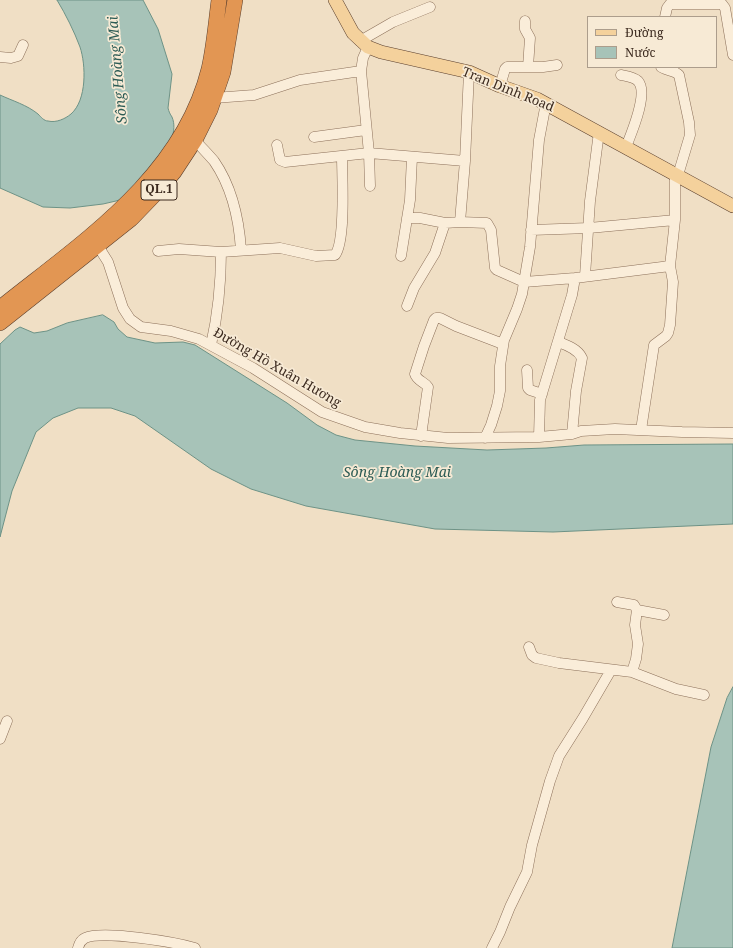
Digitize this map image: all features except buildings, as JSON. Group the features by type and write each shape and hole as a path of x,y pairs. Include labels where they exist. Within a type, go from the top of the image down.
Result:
{"highway":[{"name":"QL.1","path":"0,308 90,236 126,205 151,178 173,150 187,124 209,69 219,0"},
{"name":"QL.1","path":"0,323 131,220 174,172 195,140 210,110 223,72 235,0"}],"main road":[{"path":"335,0 354,33 364,44"},
{"name":"Tran Dinh Road","path":"364,44 381,52 469,72 500,86 537,99 677,174 733,206"}],"street":[{"path":"664,16 670,4 722,4 725,8 733,55"},
{"path":"370,186 369,154 360,71 364,44 393,22 430,7"},
{"path":"525,21 525,29 530,38 528,67"},
{"path":"0,58 11,58 18,56 23,45"},
{"path":"500,86 506,68 557,65"},
{"path":"641,430 654,344 666,336 670,325 673,282 670,266 675,220 677,174 690,135 689,122 679,75 663,68"},
{"path":"214,98 254,95 300,80 360,71"},
{"path":"460,222 465,161 469,72"},
{"path":"621,75 637,80 642,89 637,117 626,147"},
{"path":"485,438 497,406 500,391 500,366 504,344 508,329 517,309 524,282 531,230 539,140 546,104"},
{"path":"314,137 366,130"},
{"path":"540,437 540,404 542,394 572,295 580,277 589,228 590,200 599,132"},
{"path":"195,140 214,162 229,191 235,206 241,250"},
{"path":"277,145 280,160 285,162 369,154 465,161"},
{"path":"158,251 179,249 221,252 280,248 316,256 335,255 339,246 343,216 342,156"},
{"path":"401,256 411,192 412,157"},
{"path":"407,218 420,218 445,223 460,222 488,224 491,230 495,268 524,282 670,266"},
{"path":"531,230 589,228 675,220"},
{"path":"407,306 414,288 435,253 445,223"},
{"name":"Đường Hồ Xuân Hương","path":"98,246 108,262 127,315 135,323 146,328 181,333 211,345 253,368 322,412 365,427 421,436 448,438 540,437 572,434 581,431 641,430 733,432"},
{"path":"211,345 215,329 220,289 221,252"},
{"path":"421,436 428,389 427,386 418,379 416,374 424,346 434,320 436,318 440,318 468,332 504,344"},
{"path":"558,342 574,349 582,358 576,391 572,434"},
{"path":"527,370 528,388 542,394"},
{"path":"617,602 634,605 637,610 635,625 638,644 632,672"},
{"path":"637,610 664,615"},
{"path":"529,647 532,655 536,658 549,662 632,672 676,689 704,695"},
{"path":"492,948 527,872 532,845 550,781 559,756 611,670"},
{"path":"0,739 7,721"},
{"path":"78,948 81,941 86,938 112,936 149,939 195,948"}],"water":[{"name":"Sông Hoàng Mai","path":"57,0 143,0 158,29 172,74 168,108 174,122 172,138 128,197 116,201 70,208 43,207 0,188 0,95 25,106 47,121 60,120 69,116 76,108 80,100 84,82 82,54 67,17"},
{"name":"Sông Hoàng Mai","path":"103,315 114,322 118,329 127,337 155,343 183,342 195,345 287,403 317,425 336,435 355,440 415,446 487,450 584,445 733,444 733,524 553,532 435,529 306,506 251,489 211,469 135,416 111,408 78,408 53,418 36,432 12,491 0,537 0,344 20,327 34,333 47,331 67,323"},
{"path":"733,687 733,948 672,948 711,747 727,698"}]}
